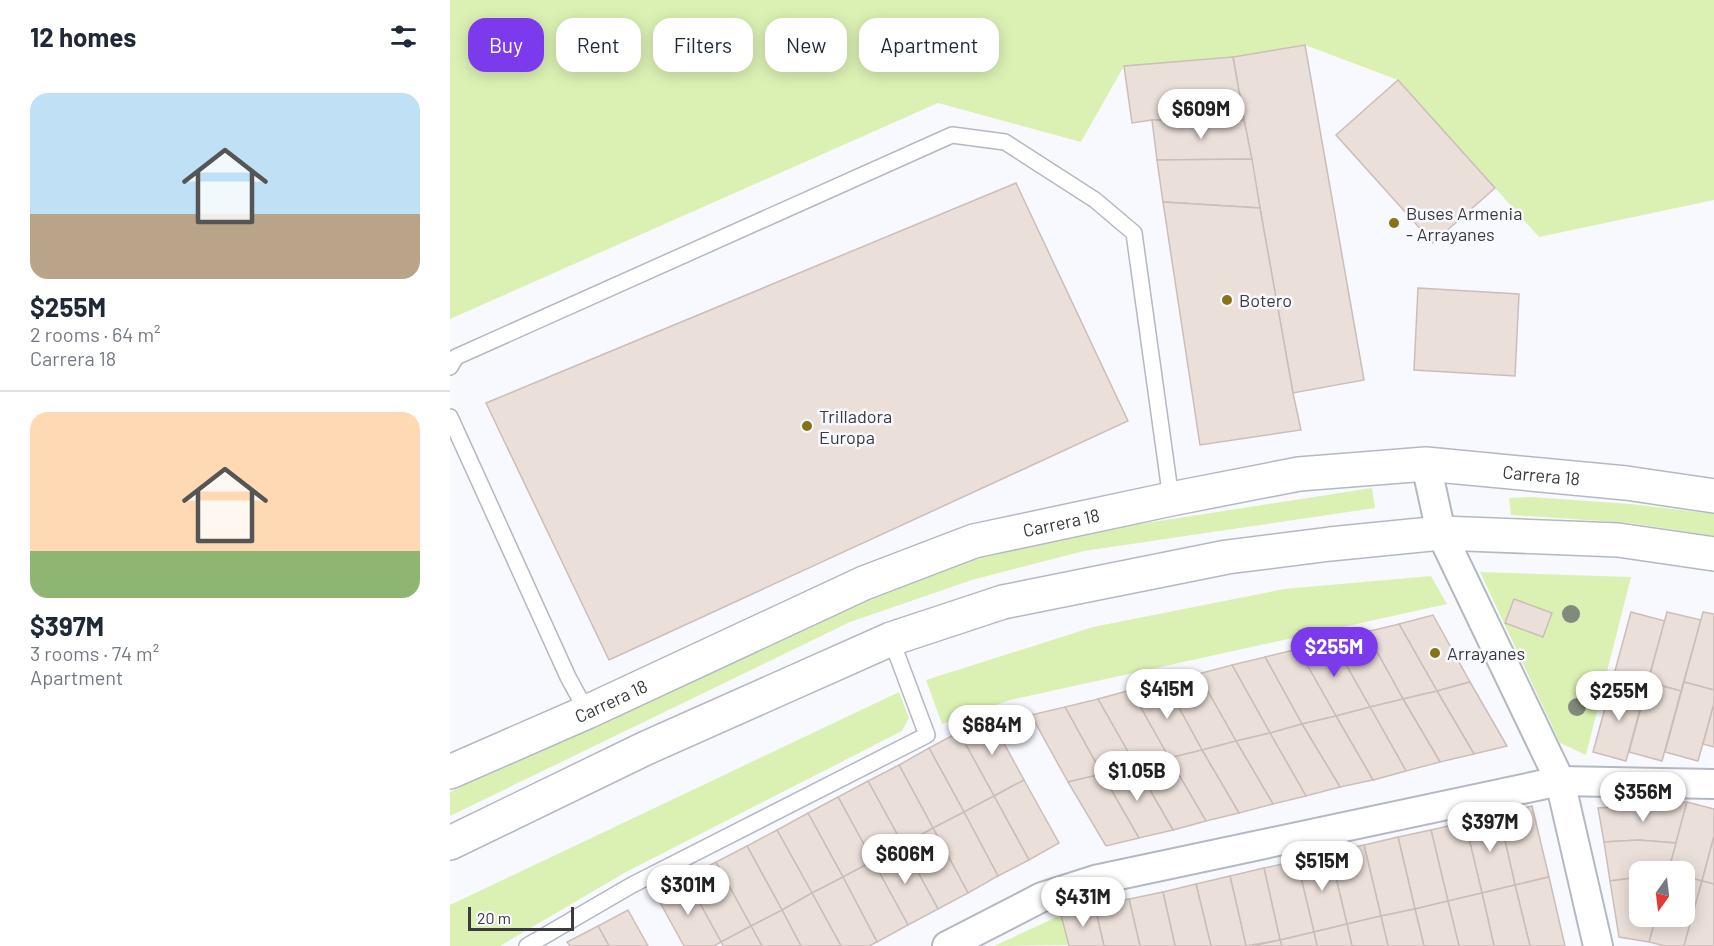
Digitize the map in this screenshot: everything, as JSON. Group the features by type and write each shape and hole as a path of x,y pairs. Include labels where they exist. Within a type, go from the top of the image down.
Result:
{"main road":[{"name":"Carrera 18","path":"450,772 587,712 864,583 974,541 1299,474 1426,464 1626,483 1714,496"},
{"path":"450,843 646,748 891,639 1003,602 1227,557 1441,533 1618,540 1714,554"}],"street":[{"path":"1426,464 1441,533 1560,781 1598,946"},
{"path":"947,946 1042,897 1095,880 1560,781 1714,784"}],"lane":[{"path":"450,367 456,357 952,135 1005,142 1095,200 1134,233 1171,499"},
{"path":"450,417 568,677 587,712"},
{"path":"527,946 632,885 927,735 891,639"}],"green space":[{"path":"450,0 1714,0 1714,200 1539,237 1398,80 1305,45 1233,57 1124,66 1081,142 938,103 450,319"},
{"path":"1372,488 1375,508 1084,551 972,580 850,622 450,816 450,792 841,610 964,562 1075,534"},
{"path":"1531,497 1631,504 1714,514 1714,536 1630,523 1511,515 1509,498"},
{"path":"1480,572 1631,577 1586,755 1560,743"},
{"path":"1431,576 1447,604 1010,700 942,724 926,680 1093,627 1284,589"},
{"path":"899,692 909,718 902,731 626,872 500,946 450,946 450,905"},
{"path":"1061,915 1068,945 994,946"}],"building":[{"path":"1305,45 1364,380 1293,393 1233,57"},
{"path":"1233,57 1244,120 1152,120 1132,123 1124,66"},
{"path":"1398,80 1495,188 1433,243 1336,135"},
{"path":"1152,120 1244,120 1252,159 1157,160"},
{"path":"1252,159 1260,208 1163,202 1157,160"},
{"name":"Trilladora Europa","path":"1016,183 1128,421 609,660 486,403"},
{"name":"Botero","path":"1163,202 1260,208 1301,430 1200,445"},
{"path":"1418,288 1519,294 1515,376 1414,370"},
{"path":"1514,599 1552,613 1543,637 1505,623"},
{"path":"1631,612 1665,621 1645,691 1612,682"},
{"path":"1667,612 1701,620 1681,691 1648,682"},
{"path":"1703,612 1714,614 1714,690 1684,682"},
{"name":"Arrayanes","path":"1433,615 1470,682 1437,691 1399,624"},
{"path":"1399,624 1437,691 1403,699 1366,632"},
{"path":"1366,632 1403,699 1370,707 1332,640"},
{"path":"1332,640 1370,707 1336,716 1298,649"},
{"path":"1298,649 1336,716 1302,724 1265,657"},
{"path":"1265,657 1302,724 1270,733 1232,665"},
{"path":"1232,665 1270,733 1236,741 1198,674"},
{"path":"1198,674 1236,741 1202,750 1165,682"},
{"path":"1165,682 1202,750 1169,758 1131,690"},
{"path":"1470,682 1507,746 1474,754 1437,691"},
{"path":"1612,682 1645,691 1626,761 1593,752"},
{"path":"1648,682 1681,691 1662,761 1629,752"},
{"path":"1684,682 1714,690 1714,704 1698,761 1665,752"},
{"path":"1131,690 1169,758 1136,766 1098,699"},
{"path":"1437,691 1474,754 1440,762 1403,699"},
{"path":"1098,699 1136,766 1102,774 1065,707"},
{"path":"1403,699 1440,762 1406,771 1370,707"},
{"path":"1714,704 1714,747 1703,744"},
{"path":"1065,707 1102,774 1068,782 1031,715"},
{"path":"1370,707 1406,771 1373,780 1336,716"},
{"path":"989,716 1024,780 994,796 959,732"},
{"path":"1336,716 1373,780 1340,787 1302,724"},
{"path":"1302,724 1340,787 1306,796 1270,733"},
{"path":"959,732 994,796 964,812 929,748"},
{"path":"1270,733 1306,796 1273,804 1236,741"},
{"path":"1236,741 1273,804 1239,813 1202,750"},
{"path":"929,748 964,812 933,828 899,765"},
{"path":"1202,750 1239,813 1206,821 1169,758"},
{"path":"1169,758 1206,821 1173,830 1136,766"},
{"path":"899,765 933,828 903,845 868,781"},
{"path":"1136,766 1173,830 1139,838 1102,774"},
{"path":"1102,774 1139,838 1106,846 1068,782"},
{"path":"1024,780 1059,843 1029,860 994,796"},
{"path":"868,781 903,845 873,861 838,797"},
{"path":"994,796 1029,860 998,876 964,812"},
{"path":"838,797 873,861 843,877 808,813"},
{"path":"1687,802 1676,843 1639,840 1604,842 1598,808"},
{"path":"1687,802 1714,809 1714,836 1702,881 1695,879 1695,861 1671,861"},
{"path":"1532,806 1549,877 1515,885 1499,814"},
{"path":"964,812 998,876 968,893 933,828"},
{"path":"808,813 843,877 812,893 777,830"},
{"path":"1499,814 1515,885 1482,893 1465,822"},
{"path":"1465,822 1482,893 1448,901 1431,830"},
{"path":"933,828 968,893 938,909 903,845"},
{"path":"777,830 812,893 782,910 747,846"},
{"path":"1431,830 1448,901 1415,909 1398,837"},
{"path":"1714,836 1714,884 1702,881"},
{"path":"1398,837 1415,909 1381,916 1364,845"},
{"path":"1639,840 1676,843 1671,861 1629,861 1629,878 1610,881 1604,842"},
{"path":"903,845 938,909 908,925 873,861"},
{"path":"1364,845 1381,916 1347,924 1330,853"},
{"path":"747,846 782,910 751,926 716,862"},
{"path":"1330,853 1347,924 1314,932 1297,861"},
{"path":"873,861 908,925 877,942 843,877"},
{"path":"1297,861 1314,932 1280,940 1264,868"},
{"path":"716,862 751,926 721,942 686,878"},
{"path":"1264,868 1280,940 1246,946 1230,876"},
{"path":"1230,876 1246,946 1211,946 1196,884"},
{"path":"843,877 877,942 869,946 841,946 812,893"},
{"path":"1549,877 1565,946 1530,946 1515,885"},
{"path":"686,878 721,942 714,946 684,946 656,895"},
{"path":"1629,878 1629,927 1653,927 1649,942 1619,937 1610,881"},
{"path":"1695,879 1702,881 1695,906"},
{"path":"1702,881 1714,884 1714,946 1684,946 1689,927 1695,927 1695,906"},
{"path":"1196,884 1211,946 1175,946 1163,892"},
{"path":"1515,885 1530,946 1494,946 1482,893"},
{"path":"1163,892 1175,946 1140,946 1129,899"},
{"path":"812,893 841,946 801,946 782,910"},
{"path":"1482,893 1494,946 1459,946 1448,901"},
{"path":"1129,899 1140,946 1104,946 1095,907"},
{"path":"1448,901 1459,946 1424,946 1415,909"},
{"path":"1095,907 1104,946 1069,946 1061,915"},
{"path":"1415,909 1424,946 1388,946 1381,916"},
{"path":"628,910 648,946 609,946 598,926"},
{"path":"782,910 801,946 762,946 751,926"},
{"path":"1381,916 1388,946 1352,946 1347,924"},
{"path":"1347,924 1352,946 1317,946 1314,932"},
{"path":"598,926 609,946 570,946 567,942"},
{"path":"751,926 762,946 723,946 721,942"},
{"path":"1653,927 1689,927 1684,946 1665,946 1649,942"},
{"path":"1314,932 1317,946 1282,946 1280,940"},
{"path":"1280,940 1282,946 1252,946"}],"place":[{"name":"Buses Armenia - Arrayanes","path":"1394,223"},
{"name":"Botero","path":"1227,300"},
{"name":"Trilladora Europa","path":"807,426"},
{"name":"Arrayanes","path":"1435,653"}]}
